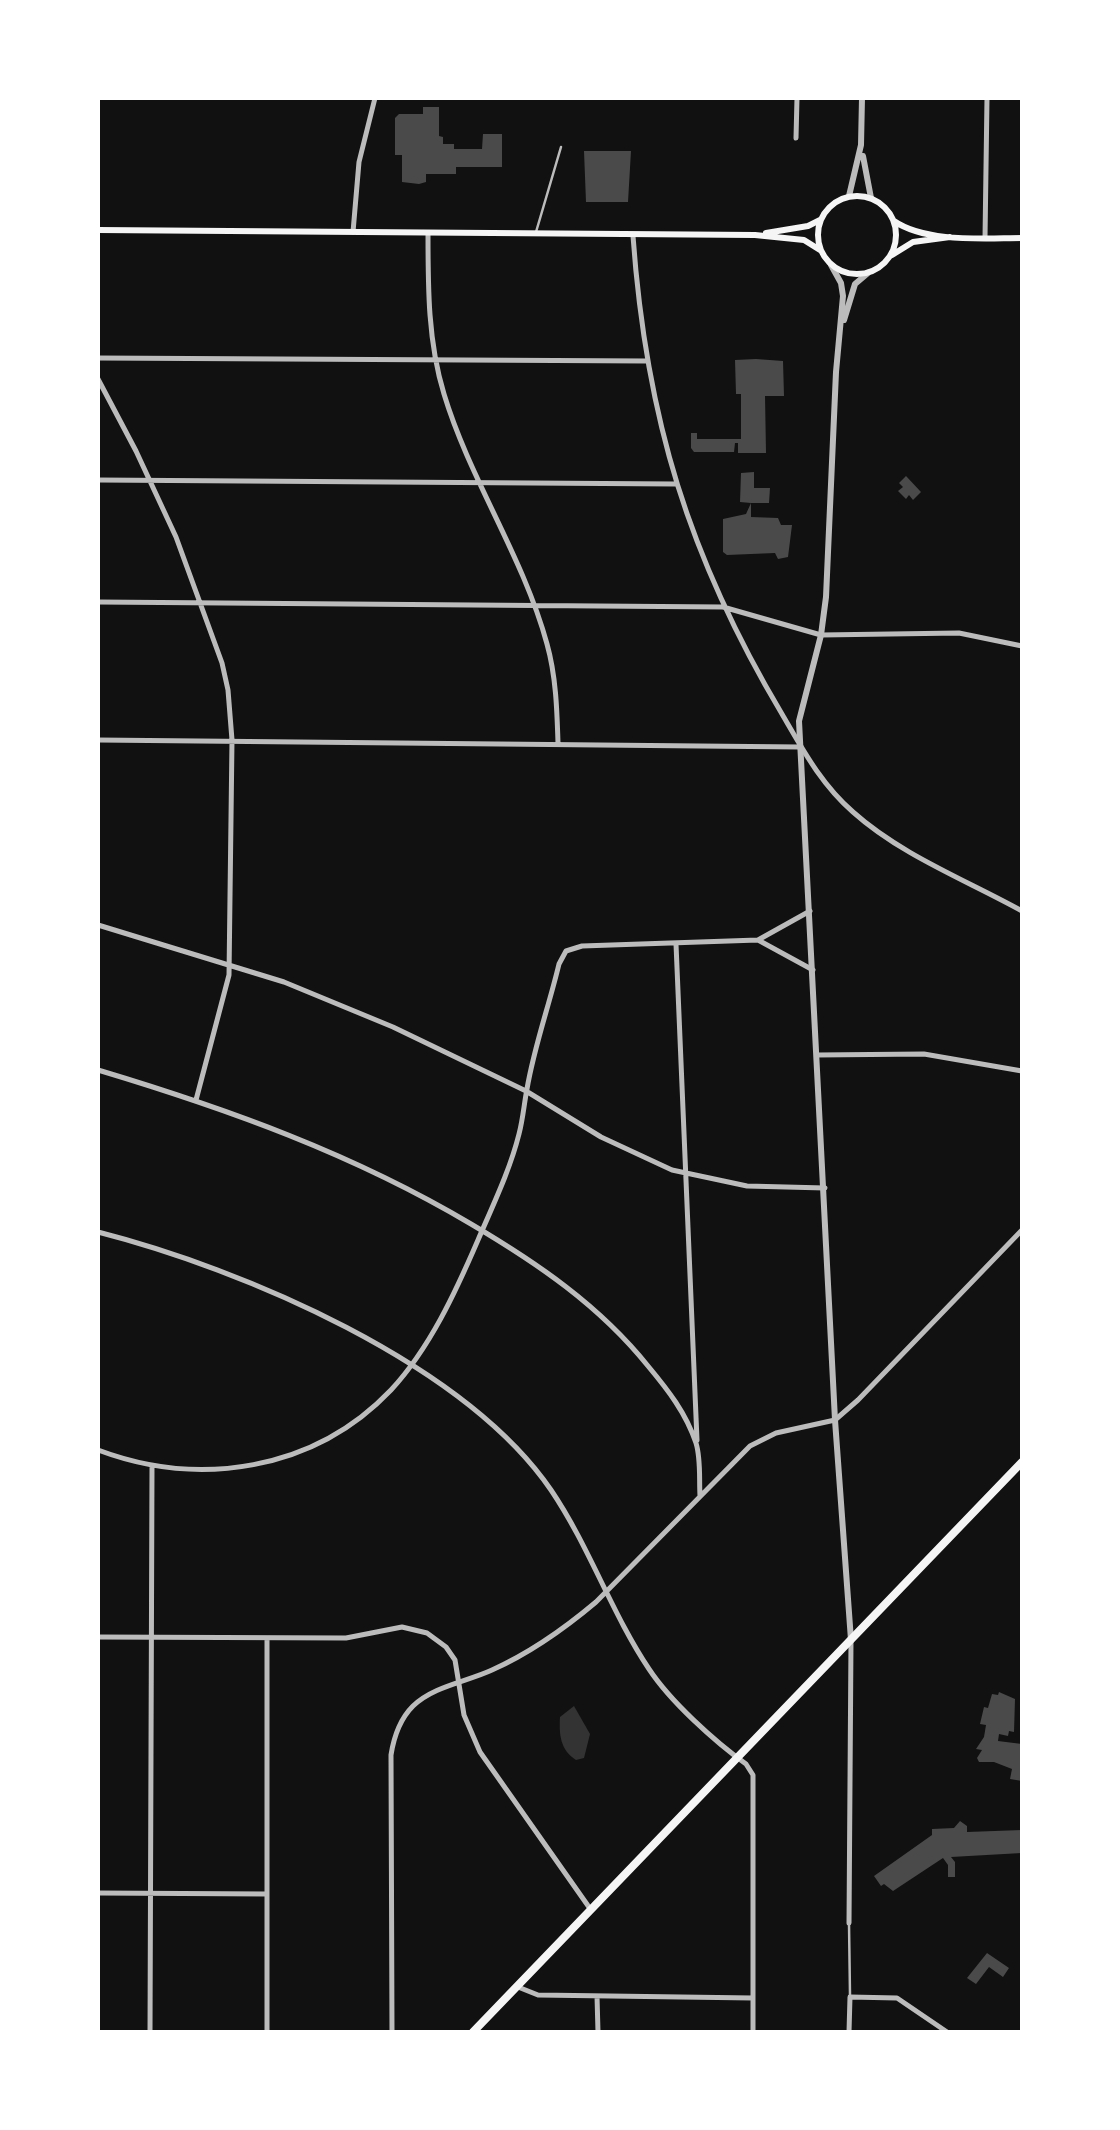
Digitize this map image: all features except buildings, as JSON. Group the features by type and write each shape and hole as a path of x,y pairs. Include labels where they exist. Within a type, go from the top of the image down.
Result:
{"main road":[{"path":"98,230 755,235 804,240 820,250 831,266 848,274 868,273 885,263 896,238 894,221 871,198 848,196 832,204 820,220 820,250"},
{"path":"755,235 808,226 820,220"},
{"path":"894,221 907,230 950,237 1022,238"},
{"path":"890,256 913,242 950,237"},
{"path":"473,2032 484,2028 518,1986 1022,1462"}],"street":[{"path":"353,232 359,162 375,98"},
{"path":"796,138 797,98"},
{"path":"862,98 861,145 871,198"},
{"path":"985,238 987,98"},
{"path":"848,196 861,145"},
{"path":"428,234 435,360 456,428 535,606 554,680 558,743"},
{"path":"633,236 646,360 675,484 723,608 800,747 821,778 887,838 1022,910"},
{"path":"831,266 841,283 842,326 835,392 828,577 821,634 800,721 800,747 835,1420 851,1641 849,1923"},
{"path":"842,326 855,284 868,273"},
{"path":"98,358 646,360"},
{"path":"98,379 176,537 226,676 232,740 228,963 225,992 196,1100"},
{"path":"98,480 675,484"},
{"path":"98,602 723,608 821,634 959,634 1022,646"},
{"path":"98,740 800,747"},
{"path":"98,1450 152,1467 222,1470 264,1464 326,1438 367,1410 410,1365 439,1319 482,1230 519,1134 526,1091 559,964 569,949 758,940 810,911"},
{"path":"98,925 284,982 393,1027 526,1091 623,1149 688,1174 747,1186 824,1188"},
{"path":"758,940 813,970"},
{"path":"676,944 700,1496"},
{"path":"818,1055 924,1054 1022,1072"},
{"path":"98,1070 196,1100 353,1162 482,1230 558,1279 619,1333 686,1416 698,1448"},
{"path":"392,2032 393,1744 398,1726 414,1705 436,1691 524,1654 573,1621 755,1442 795,1427 835,1420 868,1391 1022,1230"},
{"path":"98,1232 232,1276 335,1324 410,1365 466,1402 524,1456 549,1486 649,1670 750,1769 754,1784 753,2032"},
{"path":"150,2032 152,1467"},
{"path":"98,1637 346,1638 392,1628 420,1630 439,1640 459,1670 468,1728 480,1752 591,1910"},
{"path":"267,1638 267,2032"},
{"path":"98,1893 267,1894"},
{"path":"518,1986 531,1994 752,1998"},
{"path":"597,1996 598,2032"},
{"path":"849,2032 850,1997 897,1998 947,2032"}],"lane":[{"path":"535,234 561,147"},
{"path":"849,1923 850,1997"}],"shaded area":[{"path":"574,1706 590,1734 584,1758 576,1760 564,1746 560,1729 560,1717"}]}
